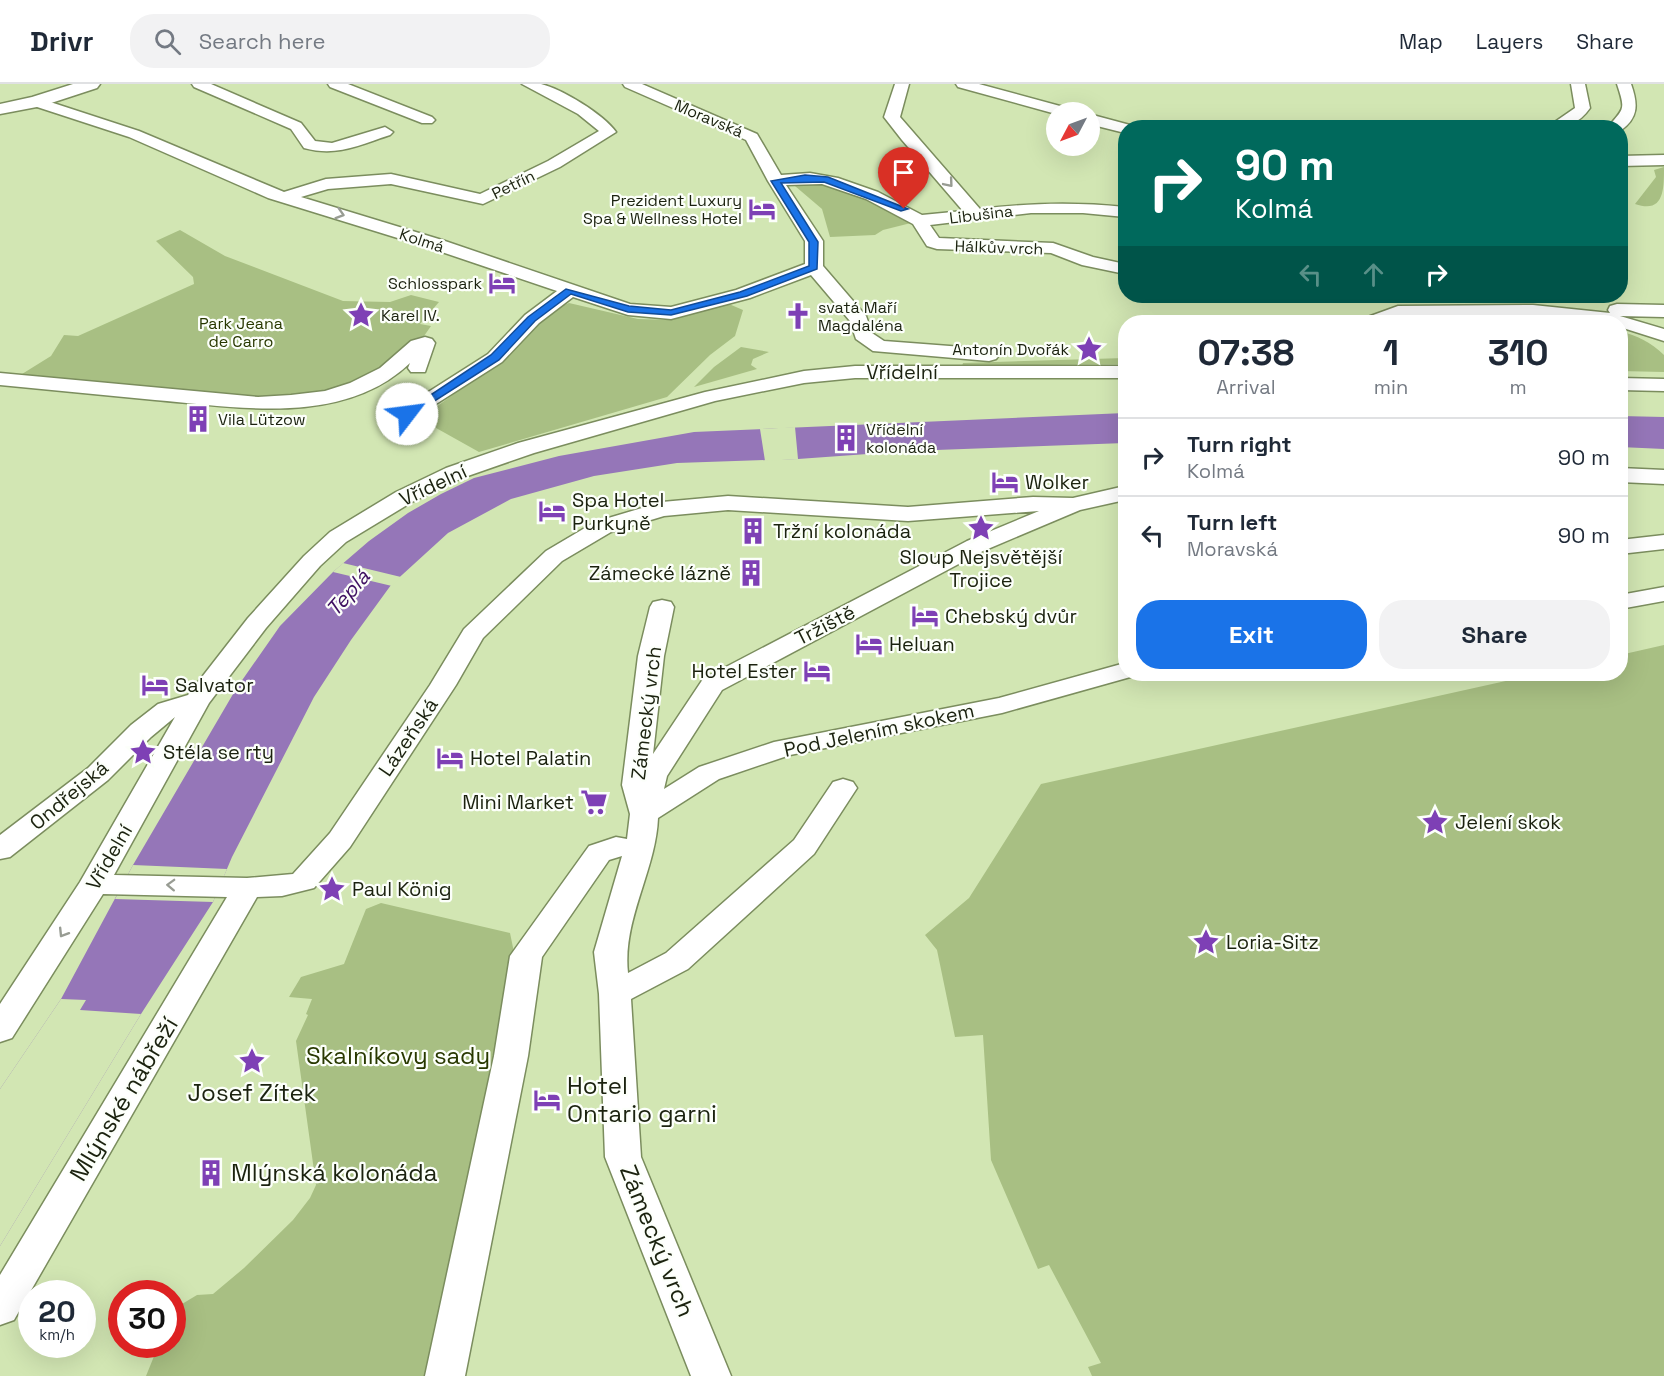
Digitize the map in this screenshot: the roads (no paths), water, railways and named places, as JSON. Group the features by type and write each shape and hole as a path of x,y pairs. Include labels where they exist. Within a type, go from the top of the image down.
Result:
{"street":[{"path":"0,109 36,102 92,84"},
{"path":"199,84 296,126 310,146 333,148 385,132"},
{"path":"335,84 427,120"},
{"path":"351,89 371,84"},
{"name":"Petřín","path":"284,197 326,184 392,179 470,198 483,199 554,164 608,132 602,123 529,84"},
{"name":"Moravská","path":"630,84 752,137 814,242 814,267"},
{"path":"902,84 892,117 975,214"},
{"path":"963,84 1046,107"},
{"path":"986,91 1005,84"},
{"path":"1578,84 1594,110"},
{"path":"1624,84 1631,103 1629,114 1624,120"},
{"name":"Kolmá","path":"36,102 134,134 284,197 436,244 569,291 628,309 671,313 743,294 814,267"},
{"path":"1567,120 1594,110 1629,114"},
{"path":"1100,122 1118,126"},
{"path":"1628,161 1664,160"},
{"path":"776,181 805,178 825,179 904,209 919,221"},
{"name":"Libušina","path":"919,221 1031,208 1083,208 1118,211"},
{"name":"Hálkův vrch","path":"919,221 933,242 943,245 1053,248 1088,261 1118,268"},
{"path":"814,267 859,320 862,335 880,347 998,356 1118,354"},
{"path":"407,414 495,358 531,319 569,291"},
{"path":"1390,315 1398,312 1568,312 1608,309 1664,311"},
{"path":"1568,312 1586,315"},
{"path":"1628,324 1664,335"},
{"path":"0,379 258,403 297,402 343,392 385,374 418,345 424,343 418,368"},
{"name":"Vřídelní","path":"0,1030 108,884 197,701 257,623 312,561 338,537 404,497 454,473 526,447 712,396 804,377 855,372 1118,372"},
{"path":"1628,384 1664,385"},
{"path":"1628,401 1664,402"},
{"path":"1628,475 1664,477"},
{"name":"Tržiště","path":"644,814 653,776 684,724 712,685 975,546 1073,505 1118,495"},
{"name":"Tržiště","path":"554,555 603,527 662,509 728,504 908,514 1033,504 1073,505"},
{"path":"1628,546 1664,542"},
{"name":"Lázeňská","path":"108,884 234,887 282,886 303,881 340,840 443,685 473,634 554,555"},
{"path":"1628,601 1664,594"},
{"name":"Zámecký vrch","path":"662,607 651,656 636,785 644,814 639,850 610,952 615,994 623,1157 711,1376"},
{"name":"Pod Jelením skokem","path":"644,814 709,773 784,748 1002,705 1118,674"},
{"name":"Ondřejská","path":"0,850 98,774 141,731 167,710 197,701"},
{"path":"615,994 677,961 804,847 843,788"},
{"path":"445,1376 508,1067 526,956 598,853 616,846 639,850"},
{"name":"Mlýnské nábřeží","path":"0,1309 210,954 234,887"}],"water":[{"name":"Teplá","path":"1118,413 1118,443 677,463 594,476 511,499 448,533 391,585 351,640 314,697 232,857 213,902 141,1014 0,1246 0,1089 61,999 133,865 236,689 280,626 333,572 369,541 408,513 474,478 559,456 694,432"},
{"path":"1628,416 1664,417 1664,449 1628,447"}],"place":[{"name":"Prezident Luxury Spa & Wellness Hotel","path":"762,209"},
{"name":"Schlosspark","path":"502,283"},
{"name":"Karel IV.","path":"361,315"},
{"name":"svatá Maří Magdaléna","path":"798,316"},
{"name":"Antonín Dvořák","path":"1089,349"},
{"name":"Vila Lützow","path":"198,419"},
{"name":"Vřídelní kolonáda","path":"846,438"},
{"name":"Wolker","path":"1005,482"},
{"name":"Spa Hotel Purkyně","path":"552,511"},
{"name":"Sloup Nejsvětější Trojice","path":"981,528"},
{"name":"Tržní kolonáda","path":"753,531"},
{"name":"Zámecké lázně","path":"751,573"},
{"name":"Chebský dvůr","path":"925,616"},
{"name":"Heluan","path":"869,644"},
{"name":"Hotel Ester","path":"817,671"},
{"name":"Salvator","path":"155,685"},
{"name":"Stéla se rty","path":"143,752"},
{"name":"Hotel Palatin","path":"450,758"},
{"name":"Mini Market","path":"594,802"},
{"name":"Jelení skok","path":"1435,822"},
{"name":"Paul König","path":"332,889"},
{"name":"Loria-Sitz","path":"1206,942"},
{"name":"Josef Zítek","path":"252,1061"},
{"name":"Hotel Ontario garni","path":"547,1100"},
{"name":"Mlýnská kolonáda","path":"211,1173"}],"park label":[{"name":"Park Jeana de Carro","path":"241,332"},
{"name":"Skalníkovy sady","path":"398,1056"}]}
